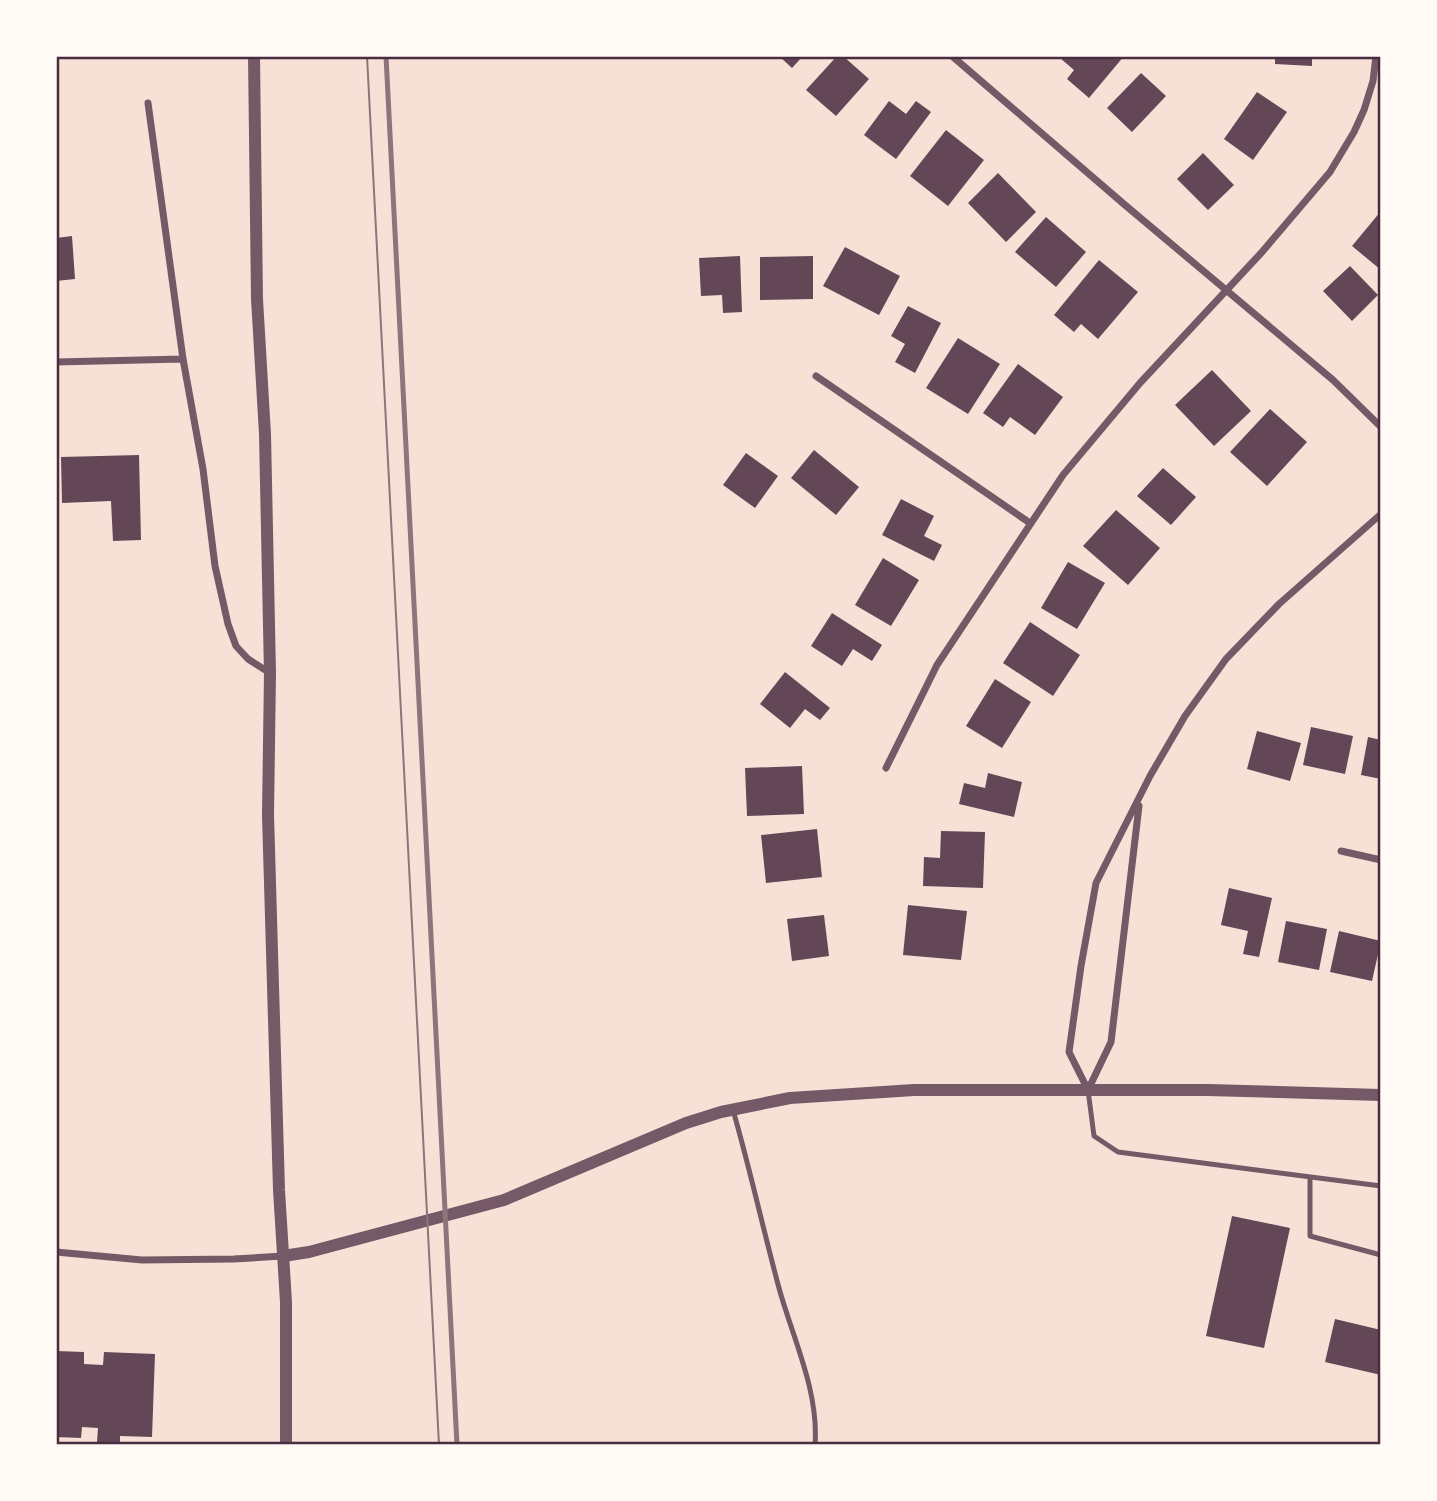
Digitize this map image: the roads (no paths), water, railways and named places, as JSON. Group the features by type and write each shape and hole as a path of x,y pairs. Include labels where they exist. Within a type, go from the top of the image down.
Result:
{"street":[{"path":"254,56 257,299 265,435 270,673 268,815 279,1190 286,1303 286,1445"},
{"path":"952,56 1333,380 1381,428"},
{"path":"886,768 937,665 1063,475 1140,383 1330,172 1364,110 1373,81 1376,56"},
{"path":"148,103 215,566 228,624 236,646 248,659 270,673"},
{"path":"56,362 183,359"},
{"path":"816,376 1030,523"},
{"path":"1088,1090 1069,1052 1096,883 1150,776 1185,716 1226,659 1279,604 1381,514"},
{"path":"1088,1090 1111,1042 1139,802"},
{"path":"1341,851 1381,860"},
{"path":"56,1252 142,1260 234,1259 309,1252 504,1200 686,1123 790,1098 914,1090 1208,1090 1381,1096"}],"lane":[{"path":"1088,1090 1094,1136 1118,1152 1310,1179 1381,1186"},
{"path":"733,1110 779,1289 812,1398 815,1445"},
{"path":"1310,1179 1310,1236 1381,1255"}],"tram line":[{"path":"367,56 439,1445"}],"railway":[{"path":"386,56 457,1445"}]}
